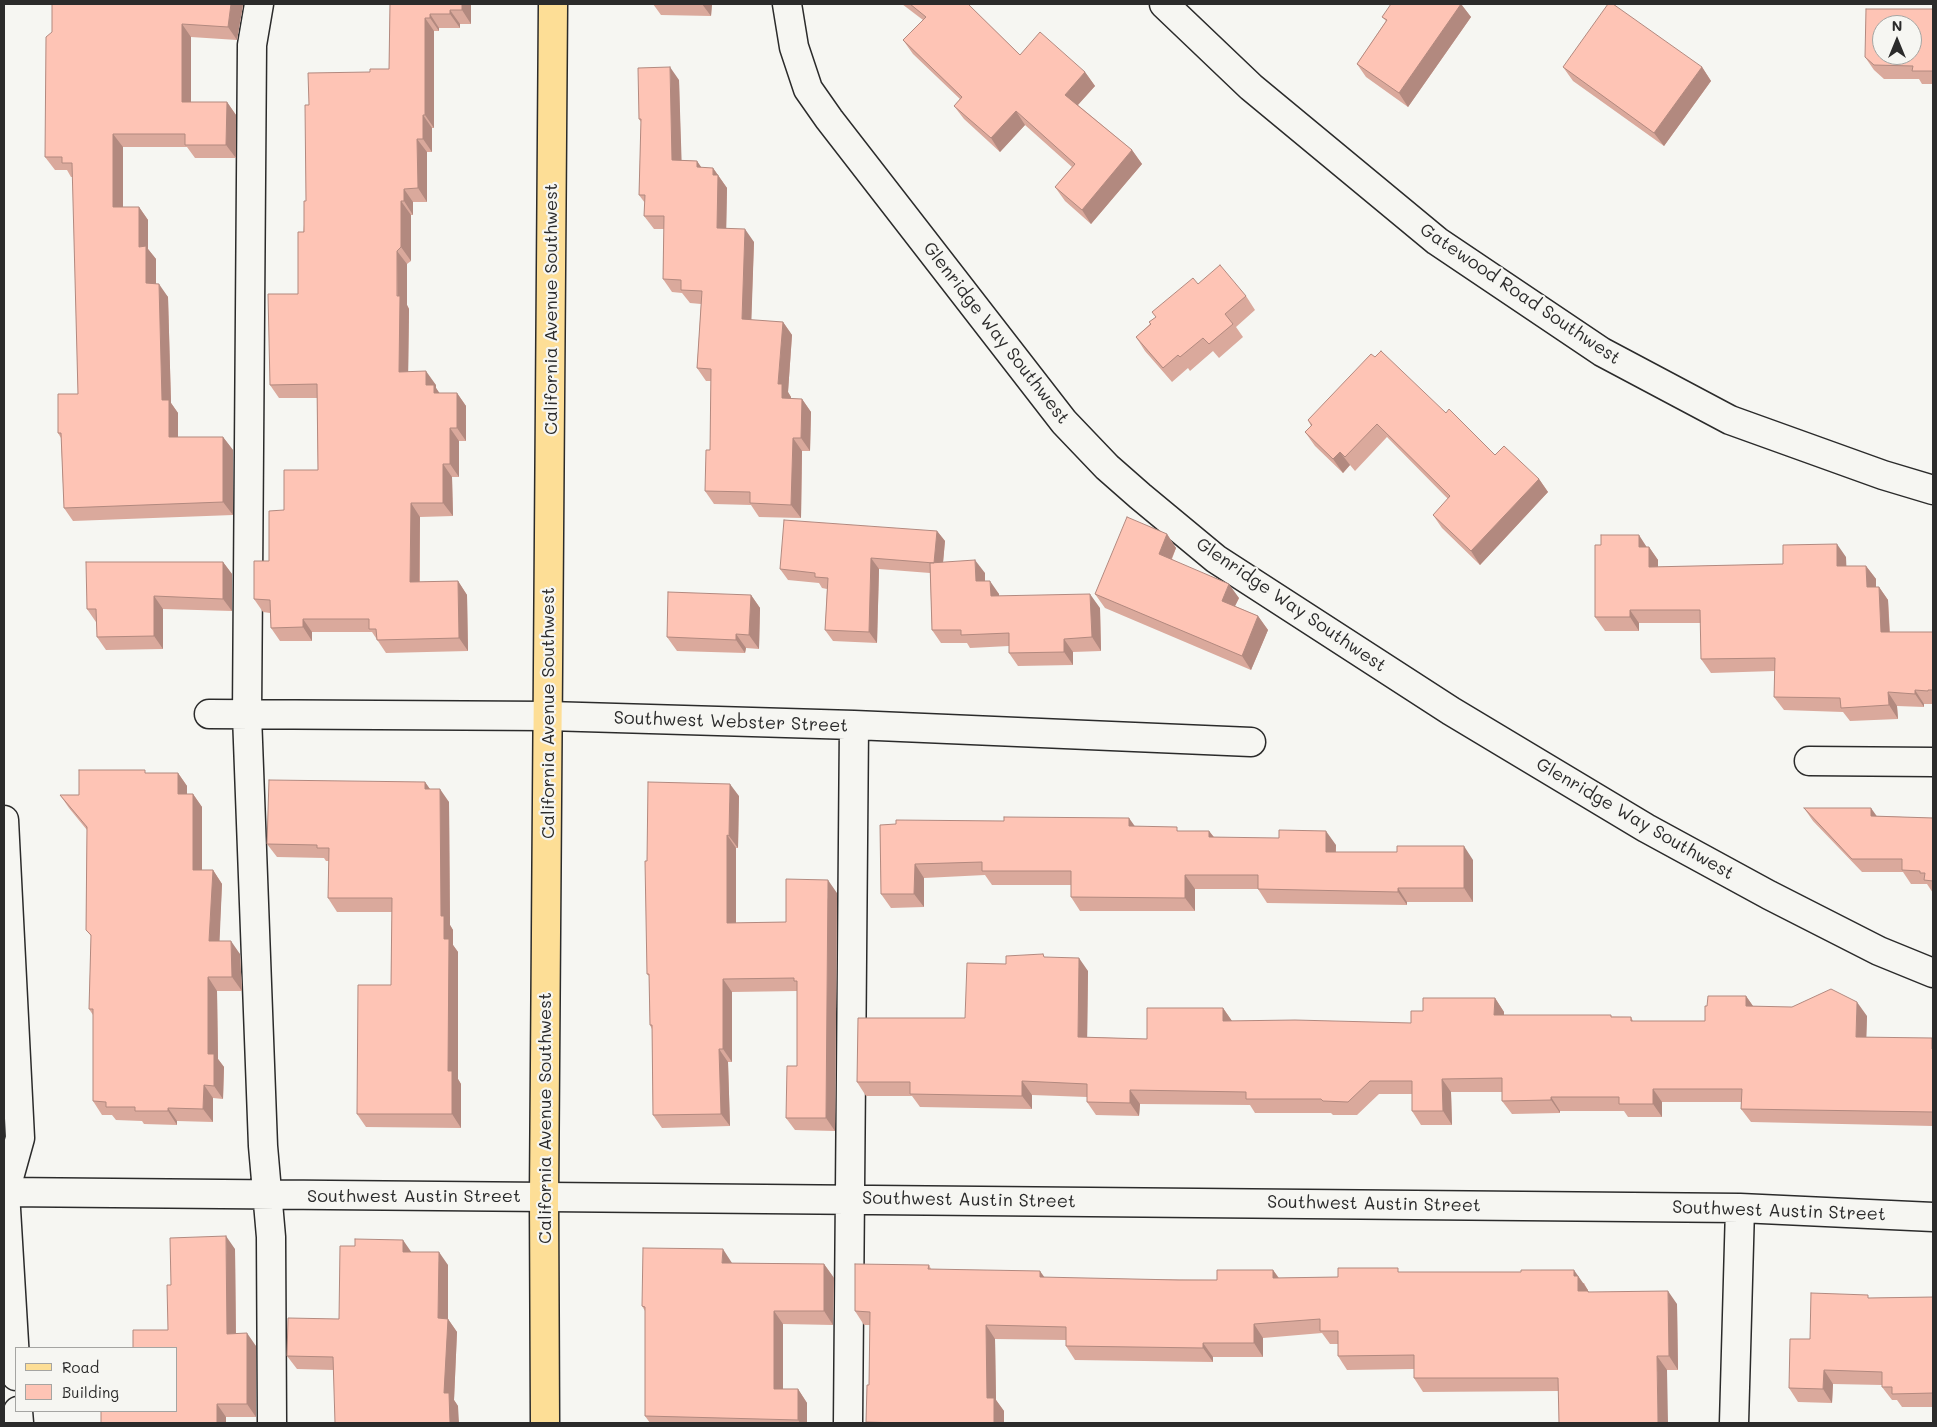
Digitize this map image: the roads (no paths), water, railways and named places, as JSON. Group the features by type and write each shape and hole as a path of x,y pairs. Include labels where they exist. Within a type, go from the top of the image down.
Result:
{"main road":[{"name":"California Avenue Southwest","path":"545,1423 544,1197 553,4"}],"street":[{"path":"259,4 252,45 247,715 266,1195 271,1237 272,1423"},
{"name":"Glenridge Way Southwest","path":"787,4 794,47 808,89 829,120 1064,422 1107,467 1140,496 1216,559 1477,726 1646,828 1769,895 1879,951 1933,973"},
{"name":"Gatewood Road Southwest","path":"1164,4 1250,87 1437,241 1602,352 1730,420 1883,475 1933,490"},
{"name":"Southwest Webster Street","path":"209,714 548,716 854,725 1251,742"},
{"path":"848,1423 854,725"},
{"path":"1809,761 1933,762"},
{"path":"4,820 20,1138 5,1191 15,1359"},
{"name":"Southwest Austin Street","path":"5,1191 1740,1208 1933,1217"},
{"path":"1734,1423 1740,1208"}]}
